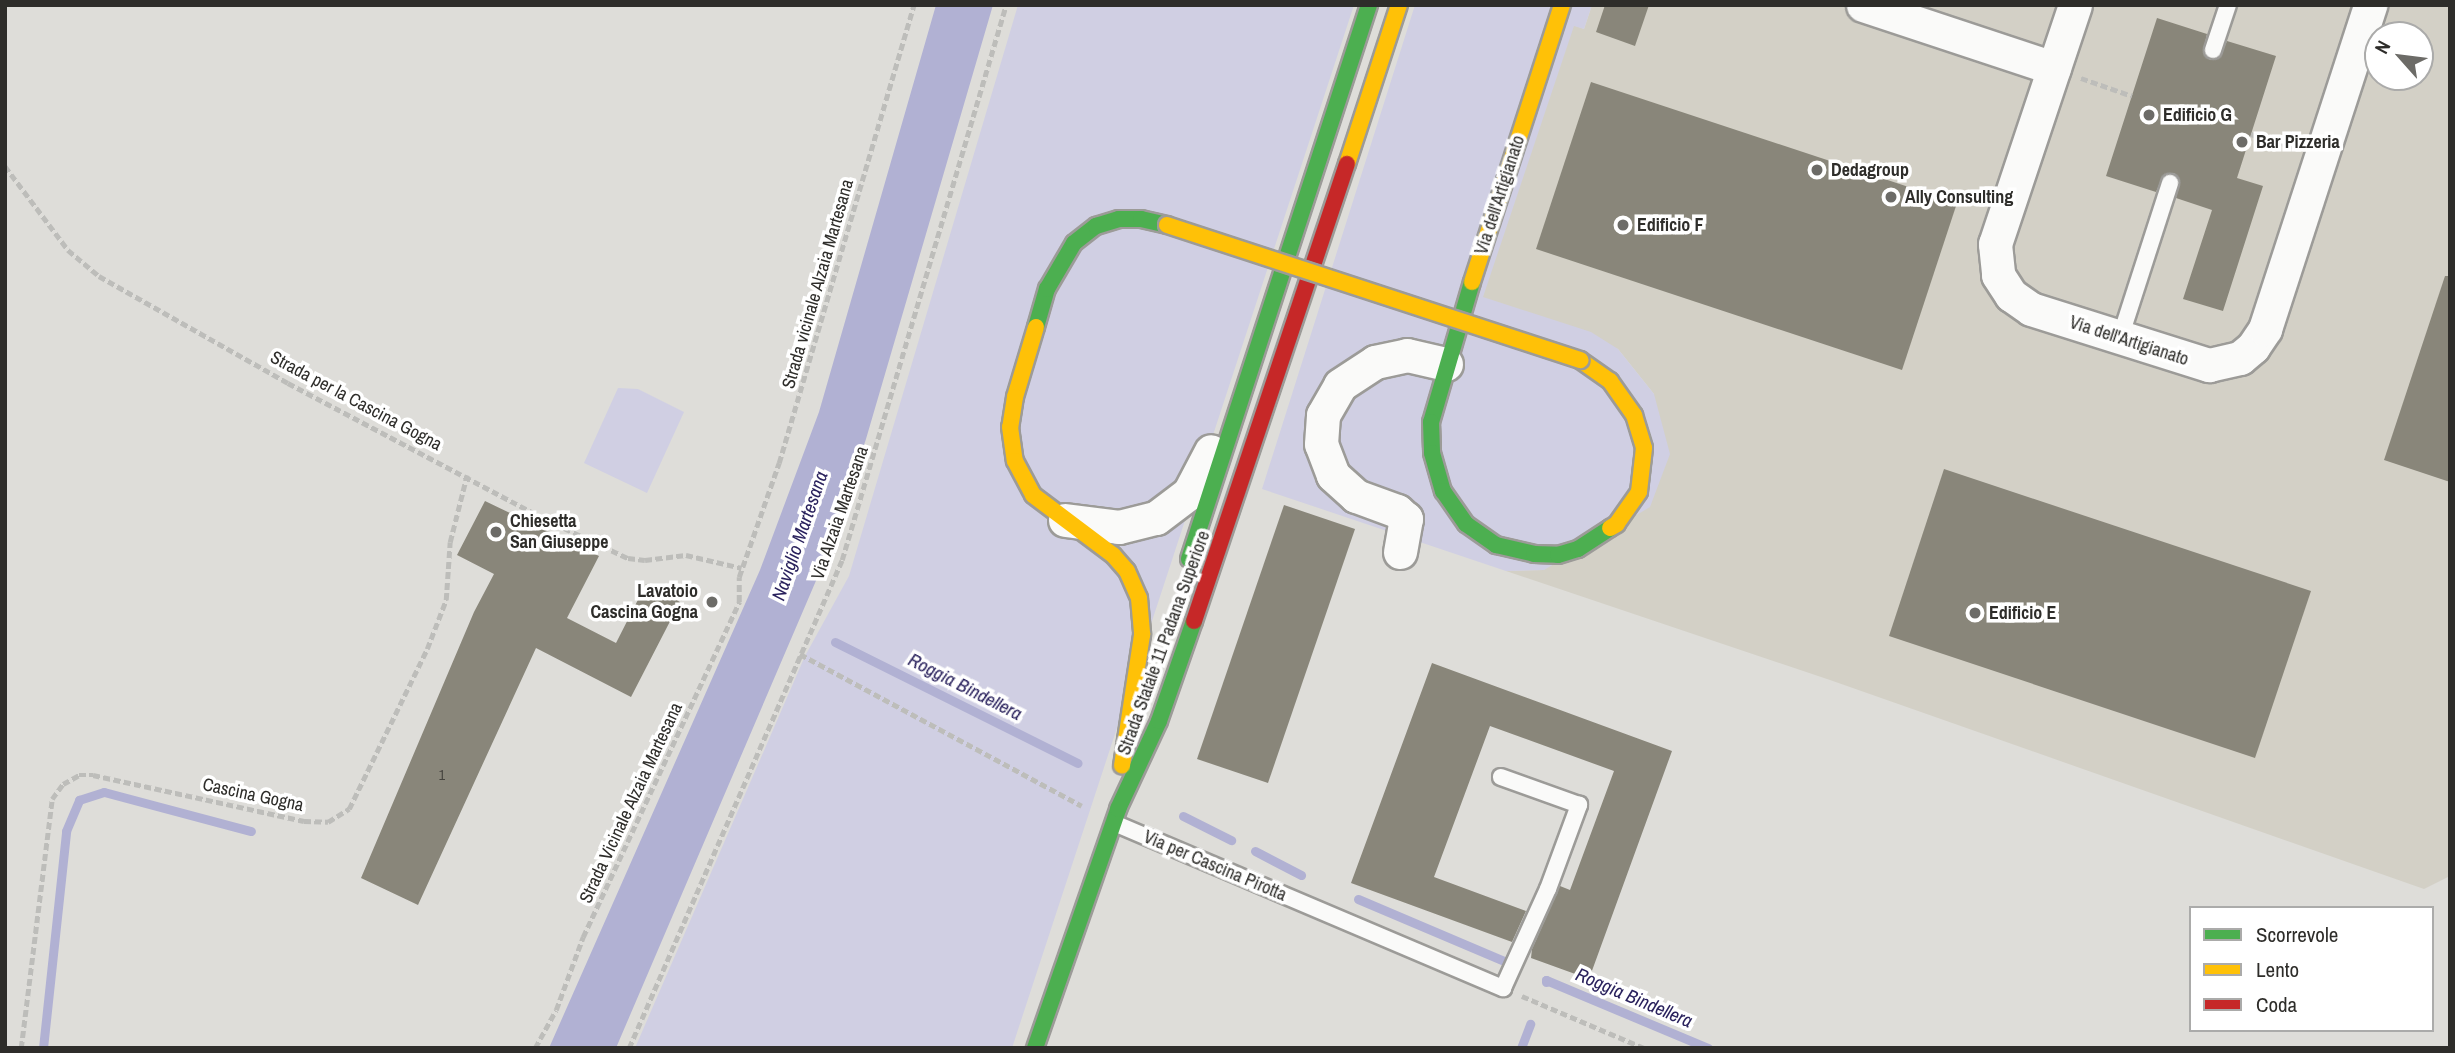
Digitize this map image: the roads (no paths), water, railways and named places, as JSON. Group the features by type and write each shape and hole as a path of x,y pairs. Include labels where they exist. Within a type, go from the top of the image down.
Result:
{"street":[{"name":"Strada Statale 11 Padana Superiore","path":"1182,580 1370,5"},
{"name":"Strada Statale 11 Padana Superiore","path":"1035,1048 1116,816 1159,721 1399,5"},
{"path":"1296,317 1338,227 1413,5"},
{"name":"Via dell'Artigianato","path":"1122,765 1142,635 1141,606 1131,578 1118,560 1045,506 1025,483 1015,461 1011,439 1014,401 1048,289 1074,243 1096,226 1130,218 1167,225 1580,360 1605,376 1630,407 1642,439 1643,477 1631,506 1611,529 1584,547 1558,555 1520,552 1496,545 1470,528 1452,507 1438,478 1430,440 1442,374 1562,5"},
{"path":"1863,5 2054,68"},
{"name":"Via dell'Artigianato","path":"2075,5 1995,244 1996,268 2004,288 2021,304 2203,365 2233,361 2251,349 2265,329 2371,5"},
{"path":"1065,520 1108,527 1136,524 1164,514 1189,493 1206,466 1255,327 1283,266"},
{"path":"1400,552 1408,524 1406,519 1397,511 1356,496 1333,475 1321,444 1323,415 1340,385 1375,362 1407,355 1442,374"},
{"name":"Strada Statale 11 Padana Superiore","path":"1116,816 1122,765 1157,656"}],"lane":[{"path":"2213,50 2228,5"},
{"path":"2120,338 2170,183"},
{"name":"Via per Cascina Pirotta","path":"1116,816 1503,988 1548,889 1579,805 1501,777"}],"water":[{"name":"Naviglio Martesana","path":"936,5 993,5 866,439 824,562 616,1048 549,1048 760,570 819,412"}],"waterway":[{"name":"Roggia Bindellera","path":"835,642 1078,763"},
{"path":"43,1048 66,831 79,800 104,792 251,831"},
{"name":"Roggia Bindellera","path":"1183,816 1231,840"},
{"name":"Roggia Bindellera","path":"1255,851 1301,875"},
{"name":"Roggia Bindellera","path":"1358,899 1504,961"},
{"name":"Roggia Bindellera","path":"1546,982 1708,1048"},
{"path":"1521,1048 1530,1024"}],"place":[{"name":"Edificio G","path":"2149,115"},
{"name":"Bar Pizzeria","path":"2242,142"},
{"name":"Dedagroup","path":"1817,170"},
{"name":"Ally Consulting","path":"1891,197"},
{"name":"Edificio F","path":"1623,225"},
{"name":"Chiesetta San Giuseppe","path":"496,532"},
{"name":"Lavatoio Cascina Gogna","path":"712,602"},
{"name":"Edificio E","path":"1975,613"}]}
